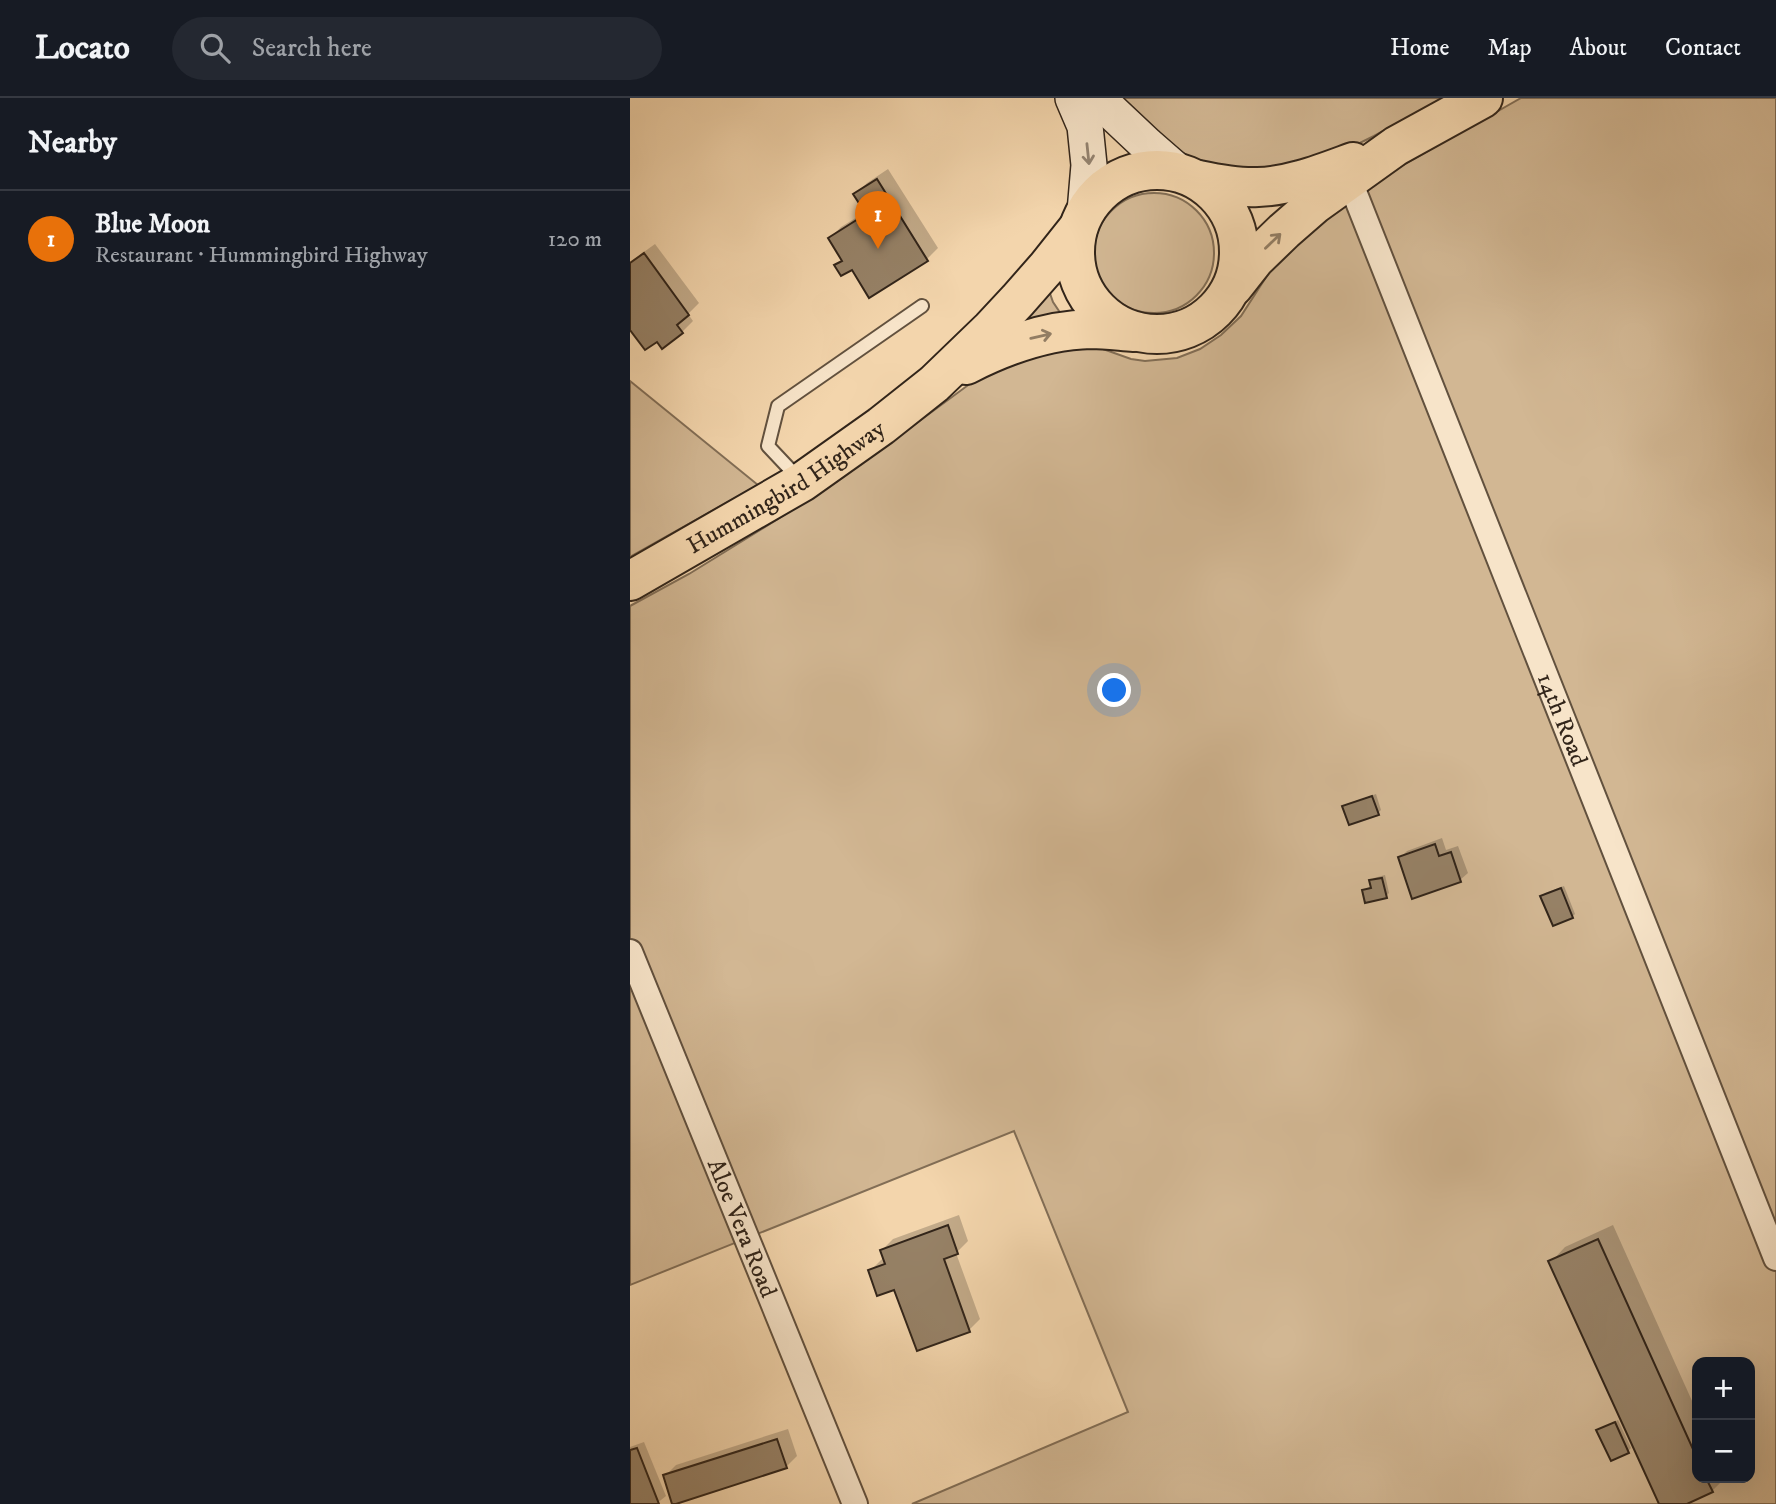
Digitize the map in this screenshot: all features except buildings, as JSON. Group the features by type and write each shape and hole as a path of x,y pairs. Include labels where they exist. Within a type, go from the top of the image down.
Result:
{"main road":[{"path":"1073,98 1085,126 1089,165 1075,255 1081,280 1093,303 1112,321 1136,332 1163,334 1189,328 1212,313 1255,259 1315,204 1396,146 1483,98"},
{"path":"1097,98 1147,145 1218,196 1232,218 1239,243 1238,268 1229,292"},
{"path":"1082,220 1102,191 1125,176 1152,170 1225,186 1258,187 1291,183 1396,146"},
{"name":"Hummingbird Highway","path":"630,581 802,482 881,426 934,384 1018,300 1082,220"},
{"name":"Hummingbird Highway","path":"934,384 995,351 1024,340 1057,332 1136,332"}],"street":[{"name":"14th Road","path":"1349,179 1776,1258"},
{"name":"Aloe Vera Road","path":"630,952 855,1504"}],"lane":[{"path":"802,482 768,446 778,406 922,306"}],"shaded area":[{"path":"1121,98 1444,98 1315,165 1278,175 1221,169 1191,158 1166,141"},
{"path":"1521,98 1776,98 1776,1504 912,1504 1128,1412 1014,1131 630,1285 630,606 689,574 778,519 868,459 975,380 1001,366 1078,345 1145,361 1177,358 1200,349 1221,335 1241,316 1281,254 1312,225 1391,172"},
{"path":"1154,193 1177,197 1197,210 1210,230 1214,253 1210,276 1197,296 1177,309 1154,313 1131,309 1111,296 1098,276 1094,253 1098,230 1111,210 1131,197"},
{"path":"1046,282 1053,302 1063,317 1024,323 1021,316"},
{"path":"630,381 758,485 630,557"}],"place":[{"name":"Blue Moon","path":"878,249"}]}
